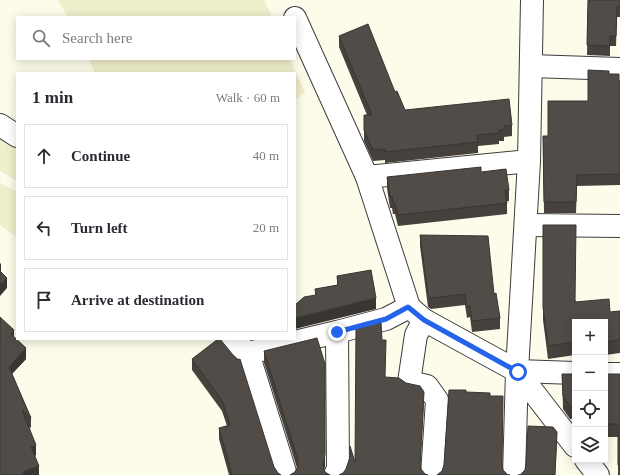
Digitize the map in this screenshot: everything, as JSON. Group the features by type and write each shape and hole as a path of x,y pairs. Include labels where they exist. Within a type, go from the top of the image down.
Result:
{"street":[{"path":"287,0 295,16"},
{"path":"514,475 529,161 532,0"},
{"path":"296,19 367,177 416,313 416,335 409,382 427,386 437,400 432,475"},
{"path":"531,66 620,70"},
{"path":"0,125 16,135"},
{"path":"367,177 529,161"},
{"path":"526,225 620,226"},
{"path":"296,338 337,332 416,313 518,372 572,442"},
{"path":"335,475 338,468 337,332"},
{"path":"282,340 240,346 286,475"},
{"path":"518,372 572,373"},
{"path":"608,374 620,374"},
{"path":"588,463 598,475"},
{"path":"597,463 598,475"}],"green space":[{"path":"58,0 264,0 272,16 67,16"},
{"path":"89,60 290,60 296,72 95,72"},
{"path":"296,72 305,92 296,99"},
{"path":"0,137 16,148 16,180 0,171"},
{"path":"0,183 16,191 16,237 0,225"}],"building":[{"path":"588,0 620,0 620,7 617,7 616,36 610,36 610,46 587,45"},
{"path":"368,24 395,92 397,91 405,110 509,99 512,125 504,126 504,130 499,130 499,133 477,135 478,142 385,152 385,149 373,150 364,130 364,115 372,115 339,36"},
{"path":"588,70 609,71 609,74 619,74 620,174 577,175 576,202 544,202 543,136 548,136 548,101 588,101"},
{"path":"481,167 481,172 506,169 509,190 505,190 507,203 398,215 392,196 390,197 387,177"},
{"path":"543,225 576,225 575,302 609,299 610,312 620,311 620,340 608,342 608,319 572,319 572,342 548,346 543,307"},
{"path":"420,235 488,236 494,294 496,293 500,318 472,321 470,306 467,307 465,294 431,298 428,296"},
{"path":"371,270 376,298 296,318 296,304 304,297 316,295 315,289 338,285 337,276"},
{"path":"0,271 7,278 0,285"},
{"path":"0,317 14,330 11,334 16,340 26,348 9,367 31,418 22,410 36,445 31,447 39,466 23,472 24,475 0,475"},
{"path":"381,322 382,340 386,340 385,377 399,378 406,383 420,386 424,392 420,463 421,469 428,475 339,475 346,469 350,457 350,446 355,462 356,329"},
{"path":"317,338 325,364 325,454 323,466 325,472 330,475 290,475 295,472 298,466 298,460 264,351"},
{"path":"217,340 221,340 237,360 240,359 274,467 281,475 232,475 219,428 230,425 222,400 192,359"},
{"path":"562,374 572,374 572,406 570,406 563,396"},
{"path":"608,374 620,374 620,467 618,465 618,424 608,424"},
{"path":"449,390 466,390 466,392 490,393 490,396 503,396 502,463 503,470 508,475 437,475 442,471 444,465"},
{"path":"528,426 553,427 557,432 555,475 520,475 525,470 526,464"}],"route":[{"path":"337,332 386,319 408,307 424,320 518,372"}]}
